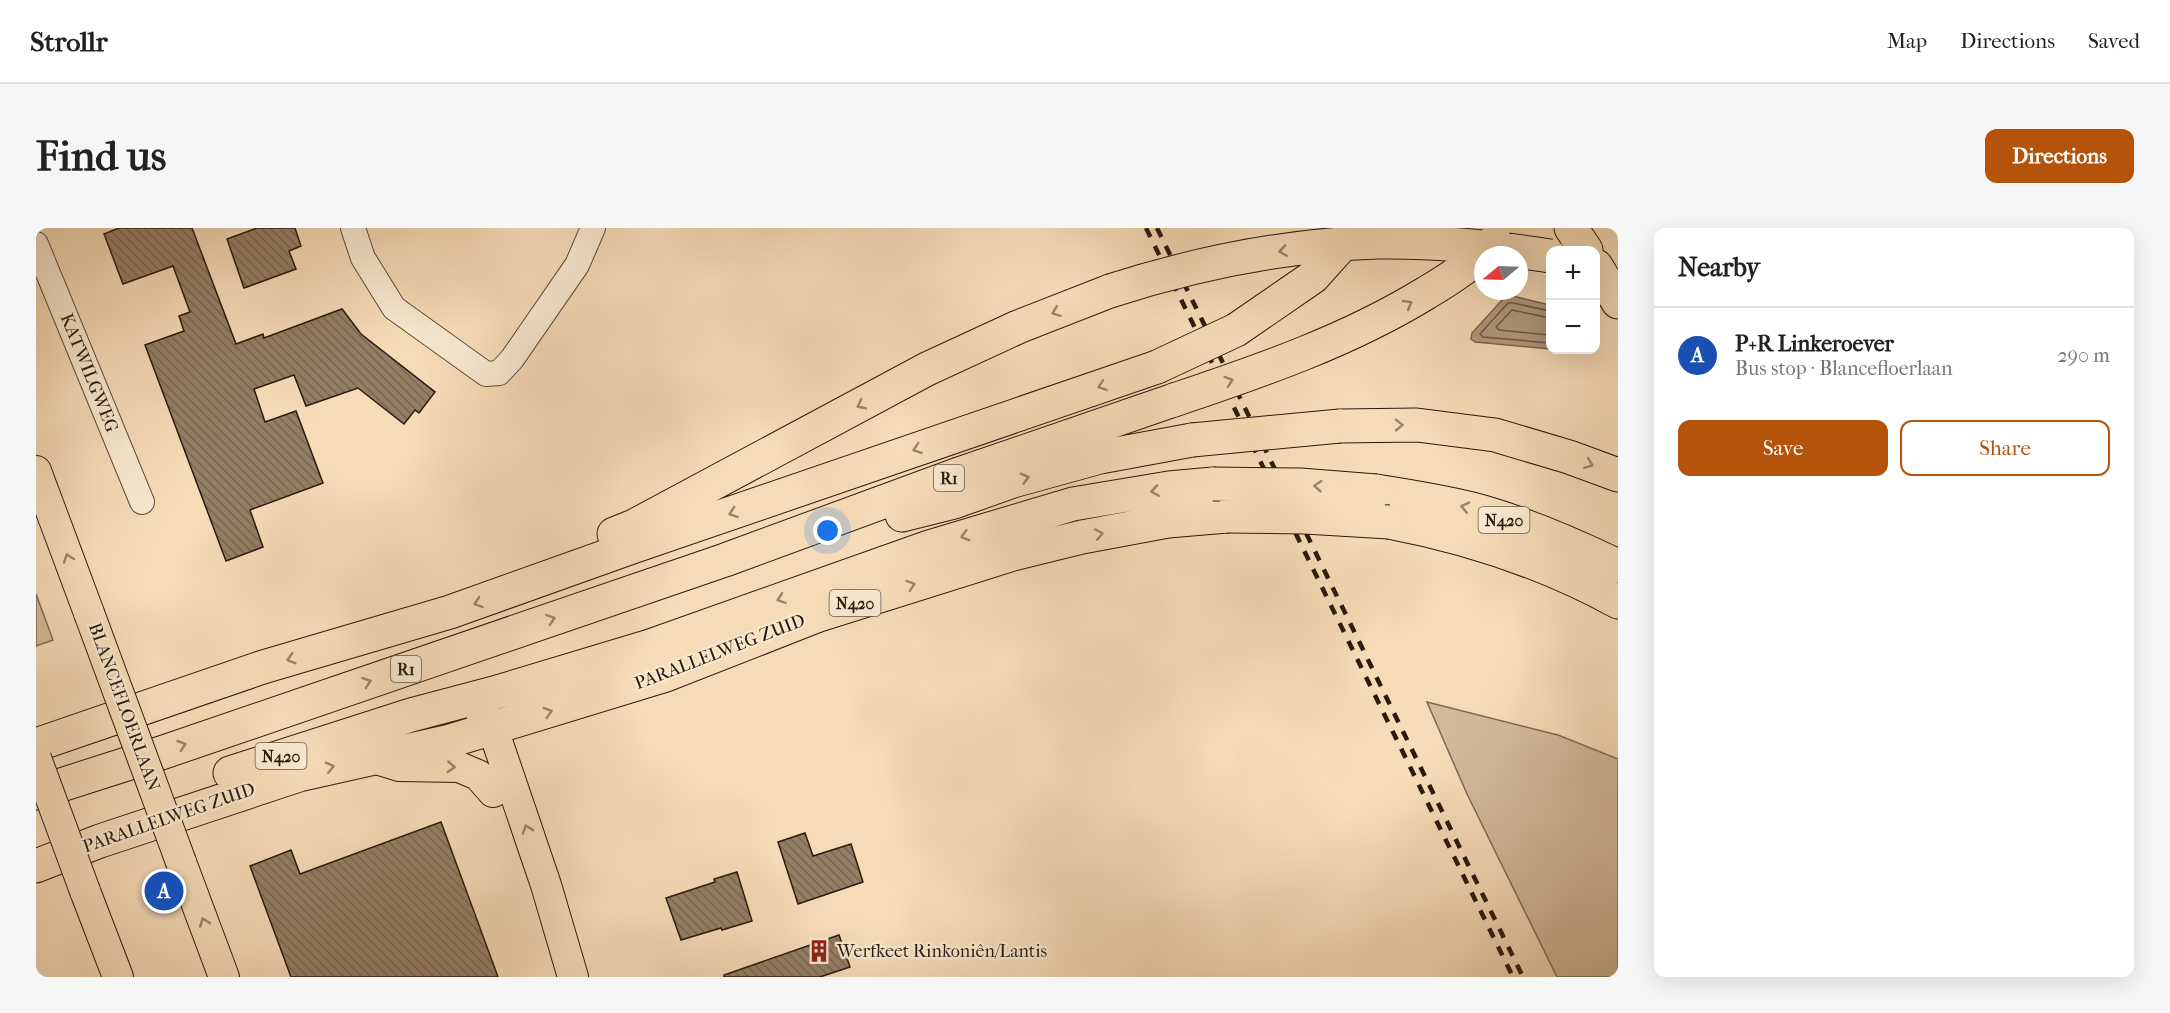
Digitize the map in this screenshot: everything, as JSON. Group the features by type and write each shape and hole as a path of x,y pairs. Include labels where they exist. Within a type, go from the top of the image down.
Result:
{"highway":[{"name":"R1","path":"36,746 263,667 450,612 1157,367 1236,330 1313,277 1358,228"},
{"name":"R1","path":"36,793 164,752 725,560 959,474 1251,375 1333,341 1401,309 1446,281 1488,249 1508,228"},
{"path":"1571,228 1583,246"},
{"path":"533,583 589,544 634,526 927,369 1018,327 1110,291 1211,263 1291,250 1378,242 1450,244 1546,255"},
{"path":"1600,266 1618,268"},
{"path":"1600,272 1618,302"},
{"path":"725,560 954,502 1013,481 1100,458 1192,440 1340,426 1417,425 1495,435 1569,457 1618,475"},
{"name":"PARALLELWEG ZUID","path":"471,699 650,646 929,547 1073,504 1169,488 1213,484 1300,485 1376,491 1426,499 1473,509 1579,548 1618,566"},
{"name":"PARALLELWEG ZUID","path":"36,866 100,841 262,786 483,732 666,675 819,615 1013,554 1082,537 1168,521 1227,516 1305,517 1389,522 1430,530 1529,561 1618,602"},
{"path":"1579,548 1606,547 1618,551"},
{"path":"1529,561 1558,561 1618,589"},
{"name":"N420","path":"36,842 93,820 278,757 411,715 471,699"}],"main road":[{"name":"BLANCEFLOERLAAN","path":"36,471 224,977"},
{"path":"471,699 546,885 573,977"},
{"path":"483,732 493,792 557,977"},
{"path":"36,758 118,977"},
{"path":"373,758 399,766 459,767 478,775 493,792"}],"street":[{"path":"352,228 363,258 394,308 486,374 499,373 512,359 577,265 593,228"},
{"name":"KATWILGWEG","path":"36,244 142,502"}],"shaded area":[{"path":"36,594 53,640 36,646"},
{"path":"1427,702 1558,735 1618,759 1618,977 1557,977 1467,794"}],"water":[{"path":"1502,300 1528,300 1546,304 1546,349 1475,342 1471,339 1472,333"}],"building":[{"path":"119,228 192,228 236,344 263,334 264,338 342,309 361,334 435,392 419,413 415,410 404,424 358,388 306,406 294,375 254,389 265,422 296,411 323,483 250,510 263,547 226,561 145,345 184,331 179,316 190,312 173,266 123,284 104,234"},
{"path":"257,228 295,228 301,246 289,251 296,269 244,288 227,239"},
{"path":"441,822 498,977 291,977 250,866 291,850 300,874"},
{"path":"805,833 813,856 851,844 863,882 798,904 778,842"},
{"path":"737,872 752,921 681,940 666,898 715,882 714,879"},
{"name":"Werfkeet Rinkoniên/Lantis","path":"839,935 850,967 820,977 724,977 724,975"}],"railway":[{"path":"1146,228 1513,977"},
{"path":"1157,228 1523,977"}],"place":[{"name":"P+R Linkeroever","path":"164,891"},
{"name":"Werfkeet Rinkoniên/Lantis","path":"819,951"}]}
